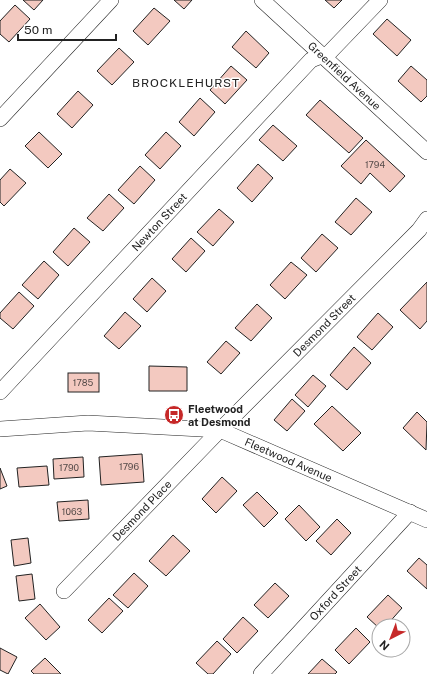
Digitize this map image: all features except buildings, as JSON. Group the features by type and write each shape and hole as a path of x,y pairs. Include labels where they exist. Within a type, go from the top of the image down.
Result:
{"street":[{"path":"0,119 111,0"},
{"name":"Greenfield Avenue","path":"262,0 427,152"},
{"name":"Newton Street","path":"0,392 311,60 329,53 380,0"},
{"name":"Desmond Street","path":"220,430 413,236 427,220"},
{"name":"Fleetwood Avenue","path":"0,429 88,423 220,430 427,520"},
{"name":"Desmond Place","path":"64,591 220,430"},
{"name":"Oxford Street","path":"261,674 410,512"}],"place":[{"name":"Fleetwood at Desmond","path":"174,415"}],"district":[{"name":"BROCKLEHURST","path":"186,83"}]}
